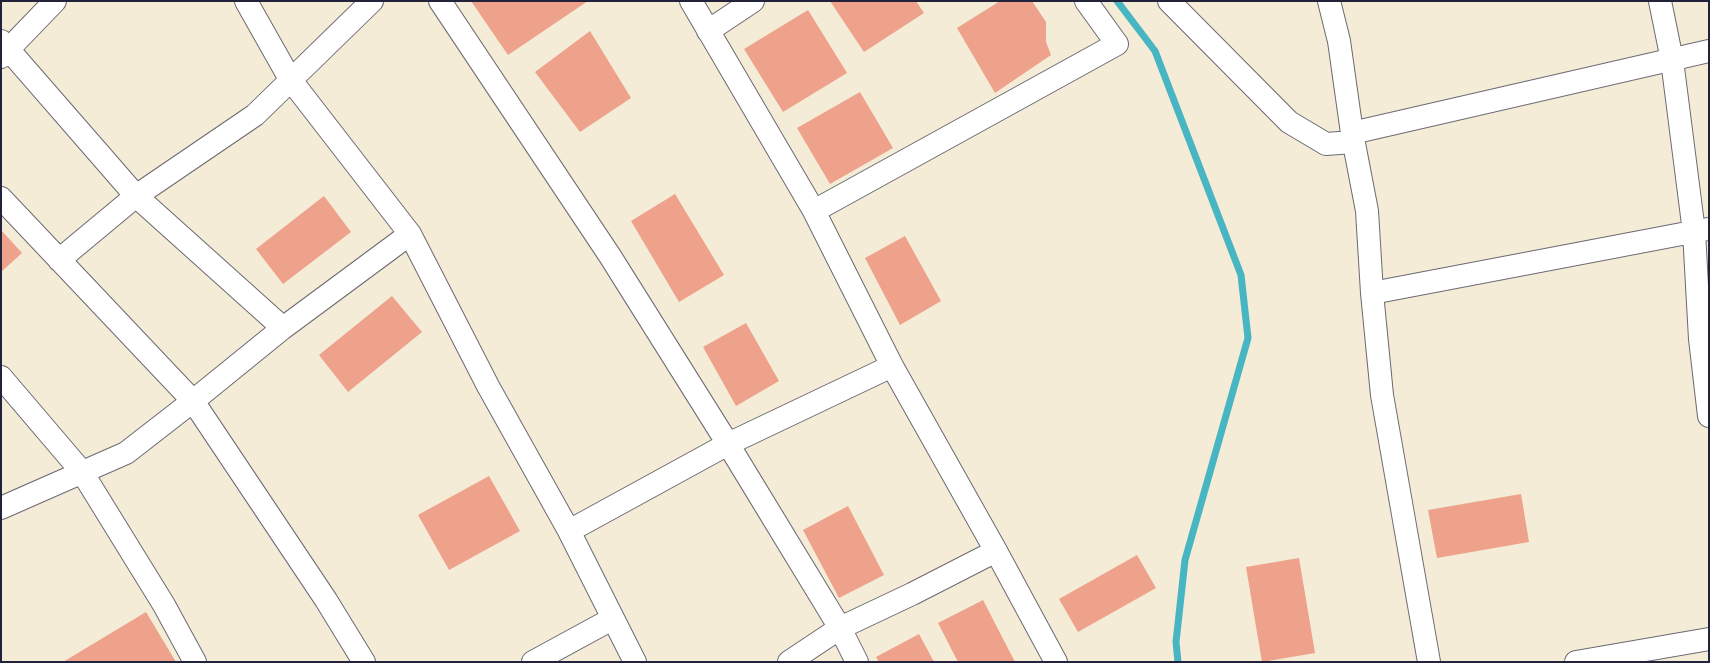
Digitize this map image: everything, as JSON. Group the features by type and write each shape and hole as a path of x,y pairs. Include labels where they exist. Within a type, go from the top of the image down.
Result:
{"street":[{"path":"56,1 3,49 136,196 283,328"},
{"path":"246,1 290,79 410,234 488,386 568,530 635,662"},
{"path":"59,260 136,196 255,115 290,79 372,1"},
{"path":"440,1 610,256 728,444 840,628 857,662"},
{"path":"691,1 814,211 892,366 996,551 1056,662"},
{"path":"708,31 753,1"},
{"path":"814,211 1117,44 1086,1"},
{"path":"1169,1 1289,122 1326,144 1709,52"},
{"path":"1329,1 1339,41 1353,138 1367,211 1372,294 1382,395 1429,662"},
{"path":"1660,1 1702,230 1700,339 1709,416"},
{"path":"1,198 193,401 326,600 364,662"},
{"path":"1372,294 1702,230"},
{"path":"1,508 126,453 283,328 410,234"},
{"path":"568,530 728,444 892,366"},
{"path":"1,377 82,472 164,606 195,662"},
{"path":"789,662 840,628 912,594 996,551"},
{"path":"533,662 612,619"},
{"path":"1576,662 1709,639"}],"building":[{"path":"471,1 588,1 508,55"},
{"path":"830,1 916,1 924,13 864,52"},
{"path":"1000,1 1032,1 1046,22 1046,42 1051,55 995,93 957,28"},
{"path":"808,10 847,73 783,112 744,49"},
{"path":"590,31 631,98 580,132 535,72"},
{"path":"860,92 893,148 830,184 797,128"},
{"path":"675,194 724,275 679,302 631,221"},
{"path":"324,196 351,232 283,284 256,249"},
{"path":"1,230 22,253 1,272"},
{"path":"905,236 941,301 900,325 865,258"},
{"path":"392,296 422,332 348,392 319,355"},
{"path":"746,323 779,381 736,406 703,347"},
{"path":"489,476 520,531 449,570 418,515"},
{"path":"1521,494 1529,542 1437,558 1428,510"},
{"path":"848,506 884,575 839,598 803,530"},
{"path":"1137,555 1156,588 1078,632 1059,599"},
{"path":"1299,558 1315,653 1262,662 1246,567"},
{"path":"983,600 1015,662 958,662 938,623"},
{"path":"146,612 176,662 63,662"},
{"path":"919,634 934,662 879,662 876,657"}],"waterway":[{"path":"1117,1 1155,51 1241,275 1248,338 1185,560 1176,642 1178,662"}]}
